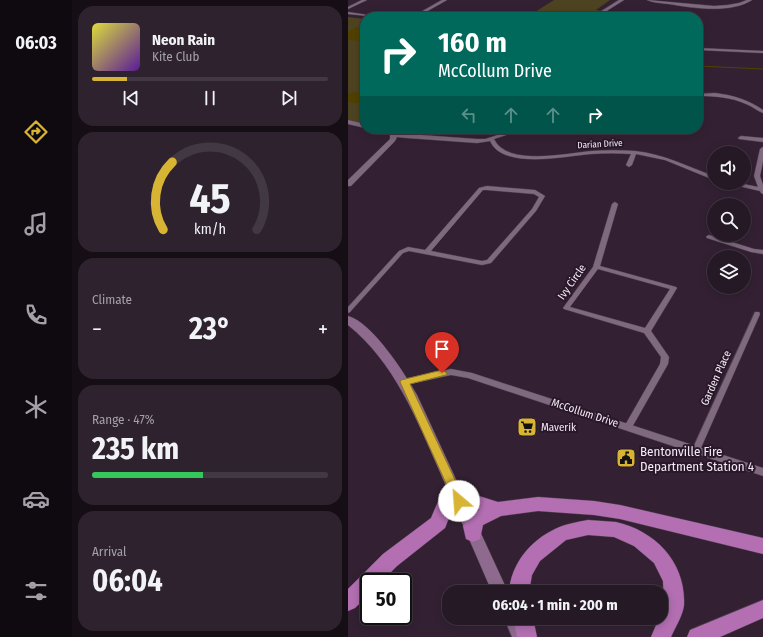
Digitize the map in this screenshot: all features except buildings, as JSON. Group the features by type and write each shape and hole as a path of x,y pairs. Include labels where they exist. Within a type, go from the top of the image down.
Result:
{"highway":[{"path":"348,602 390,560 438,523 456,495 498,509"},
{"path":"472,534 472,526 477,520 498,509 538,504 594,508 620,512 763,546"},
{"path":"521,585 526,567 532,557 550,540 581,528 605,528 618,530 634,536 648,545 668,568 673,580 676,596 674,610 670,622 661,637"},
{"path":"697,637 763,609"},
{"path":"524,625 527,637"}],"main road":[{"path":"348,319 379,346 395,366 405,382 466,516 472,534 497,585"},
{"path":"515,625 520,637"}],"street":[{"path":"348,8 365,0"},
{"path":"423,12 446,0"},
{"path":"602,12 622,0"},
{"path":"650,0 676,4 722,6 740,4 750,0"},
{"path":"676,4 683,0"},
{"path":"348,13 360,15"},
{"path":"703,46 708,49"},
{"path":"703,48 763,52"},
{"path":"703,94 735,98 748,102 763,112"},
{"path":"348,122 360,125"},
{"path":"348,184 393,140 396,134"},
{"path":"348,190 407,134"},
{"path":"415,134 465,141 486,140 504,134"},
{"name":"Darian Drive","path":"490,138 494,144 504,152 520,158 550,157 600,151 634,153 669,160 707,175"},
{"path":"741,138 763,140"},
{"path":"763,149 757,176 763,190"},
{"path":"629,165 634,153"},
{"path":"751,187 763,190"},
{"path":"348,311 401,252 408,249 482,263 489,262 534,210 542,196 535,192 487,188 481,189 426,252"},
{"path":"596,267 615,204"},
{"path":"724,242 753,252 763,252"},
{"name":"Ivy Circle","path":"596,267 674,288 647,331 566,308 596,267"},
{"name":"Garden Place","path":"696,450 757,314"},
{"path":"628,427 664,364 664,357 647,331"},
{"name":"McCollum Drive","path":"405,382 451,372 469,375 763,472"}],"shaded area":[{"path":"554,0 610,0 596,10 609,12 535,12"},
{"path":"348,17 360,18 360,123 348,120"},
{"path":"356,27 360,28 360,41 348,39 348,32"},
{"path":"355,92 360,93 360,102 348,102 348,94"}],"waterway":[{"path":"703,66 763,69"}],"place":[{"name":"Maverik","path":"527,427"},
{"name":"Bentonville Fire Department Station 4","path":"626,458"}],"route":[{"path":"442,373 405,382 459,501"}]}
